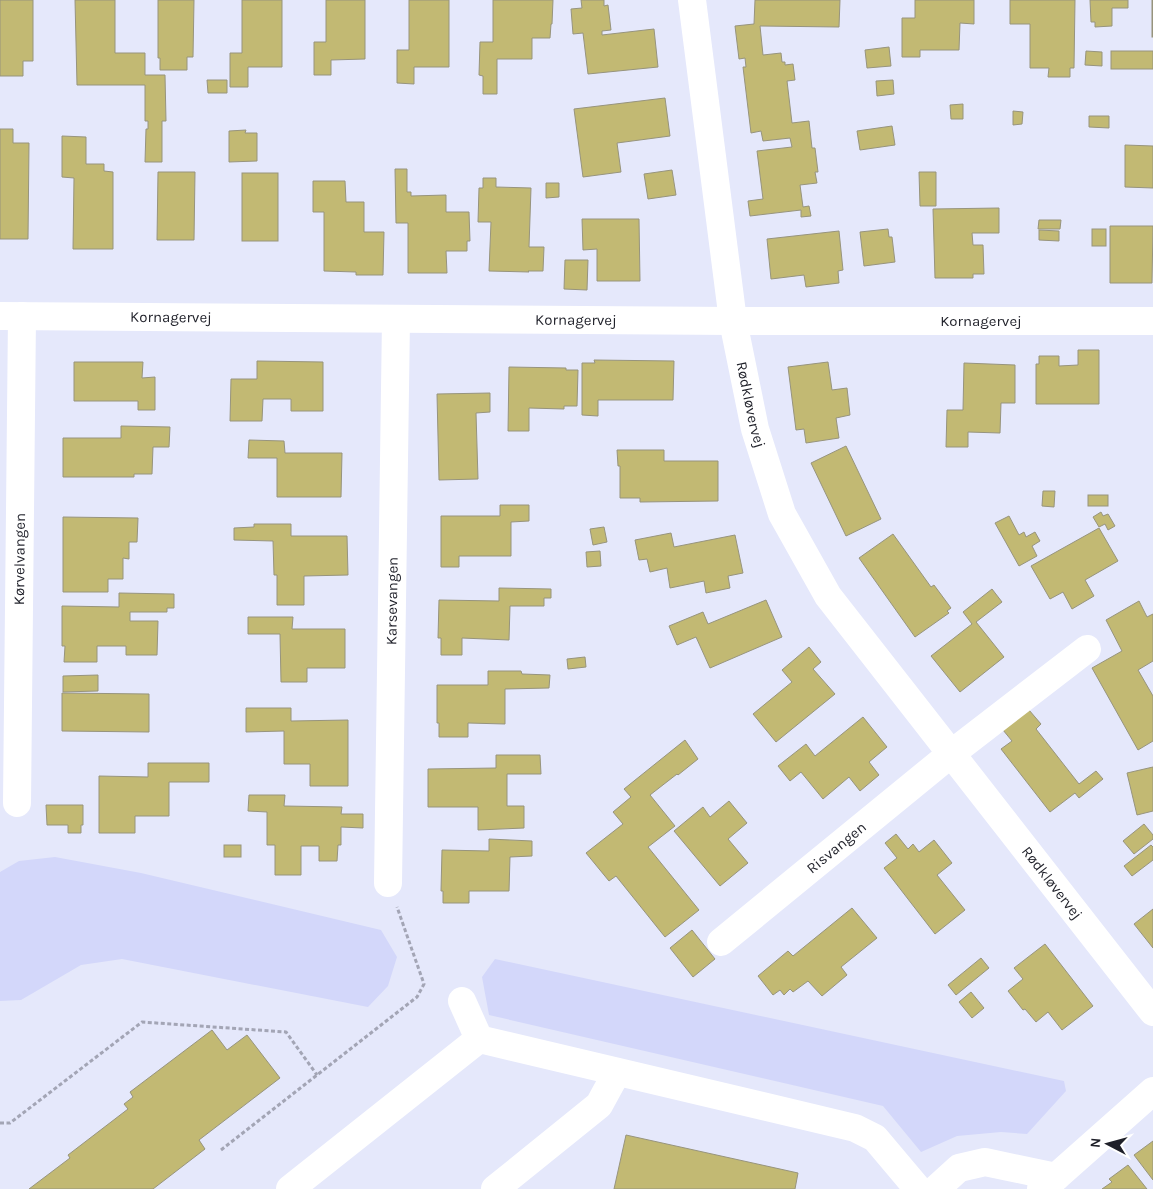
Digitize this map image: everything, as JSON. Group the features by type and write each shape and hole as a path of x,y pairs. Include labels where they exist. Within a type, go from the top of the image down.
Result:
{"street":[{"name":"Rødkløvervej","path":"692,0 733,321 755,429 782,514 828,596 1153,1012"},
{"name":"Kornagervej","path":"11,316 733,321 1153,321"},
{"name":"Kørvelvangen","path":"11,316 17,803"},
{"name":"Karsevangen","path":"388,883 396,319"},
{"path":"952,753 1087,649"},
{"name":"Risvangen","path":"721,942 952,753"},
{"path":"462,1002 479,1039"},
{"path":"479,1039 856,1128 875,1138 918,1189"},
{"path":"290,1189 479,1039"},
{"path":"495,1189 599,1105 617,1072"},
{"path":"937,1189 959,1168 985,1162 1049,1183 1153,1091"}],"path":[{"path":"221,1150 417,997 424,984 388,883"},
{"path":"0,1123 10,1123 142,1022 286,1032 317,1075"}],"shaded area":[{"path":"55,857 141,873 381,930 397,957 388,986 368,1007 122,959 81,965 21,1000 0,1001 0,872 19,861"},
{"path":"495,959 1064,1081 1066,1091 1027,1134 1001,1132 957,1136 921,1152 883,1106 489,1015 482,977"}],"building":[{"path":"0,0 33,0 33,61 23,61 23,76 0,76"},
{"path":"75,0 115,0 115,53 145,53 145,75 165,75 166,121 162,121 162,162 145,162 148,121 145,121 145,85 77,85"},
{"path":"158,0 194,0 193,57 187,57 187,70 160,70 160,58 158,58"},
{"path":"242,0 282,0 282,67 248,67 248,87 230,87 230,53 242,53"},
{"path":"326,0 365,0 365,59 331,60 331,75 314,75 314,42 326,42"},
{"path":"409,0 449,0 449,67 414,67 414,84 397,83 397,50 409,50"},
{"path":"493,0 553,0 552,24 550,38 532,38 532,59 497,59 497,94 483,94 483,76 479,75 480,42 493,42"},
{"path":"581,0 604,0 604,6 608,5 611,30 602,31 602,35 654,29 658,67 588,74 583,33 573,34 571,9 582,8"},
{"path":"755,0 840,0 839,27 760,26 763,55 781,53 782,62 785,62 785,65 793,64 795,80 787,81 792,123 809,121 812,148 815,148 818,172 815,172 817,183 800,185 803,207 809,206 811,216 801,217 801,210 750,216 748,201 763,199 757,151 792,147 790,138 763,141 761,131 751,133 743,67 746,67 745,58 739,59 735,26 754,24"},
{"path":"915,0 974,0 974,24 960,23 959,50 920,50 920,57 902,57 902,18 915,18"},
{"path":"1010,0 1075,0 1074,68 1070,68 1070,77 1048,77 1049,68 1030,68 1030,24 1010,24"},
{"path":"1090,0 1128,0 1128,8 1112,8 1112,26 1095,27 1095,22 1091,22"},
{"path":"1153,0 1153,37 1152,37"},
{"path":"889,47 891,66 867,68 865,50"},
{"path":"1086,51 1102,52 1102,66 1085,65"},
{"path":"1111,51 1153,51 1153,69 1111,69"},
{"path":"207,80 227,80 227,93 208,93"},
{"path":"893,80 894,94 877,96 876,81"},
{"path":"665,98 670,136 617,143 621,172 583,177 574,109"},
{"path":"963,104 963,119 951,119 950,105"},
{"path":"1013,111 1023,112 1022,124 1013,125"},
{"path":"1089,116 1109,116 1109,128 1089,127"},
{"path":"892,126 895,145 860,150 857,131"},
{"path":"0,129 13,129 13,143 29,143 28,239 0,239"},
{"path":"246,130 245,133 257,133 257,161 229,162 229,131"},
{"path":"62,136 86,137 86,164 104,164 104,171 113,172 113,249 73,249 74,178 62,177"},
{"path":"1125,145 1153,146 1153,188 1125,187"},
{"path":"395,169 407,169 407,192 411,192 411,196 446,195 446,212 469,212 470,241 467,241 467,251 446,251 447,273 408,273 408,223 396,223"},
{"path":"672,170 676,195 648,199 644,174"},
{"path":"158,172 195,172 194,240 157,240"},
{"path":"919,172 936,172 936,206 920,206"},
{"path":"242,173 278,173 278,241 242,241"},
{"path":"483,178 496,178 496,187 531,188 529,247 544,247 543,271 489,271 491,222 478,222 479,188 483,188"},
{"path":"313,181 345,181 346,202 364,202 364,232 384,232 383,275 356,275 356,272 324,271 324,212 313,212"},
{"path":"546,183 559,183 559,197 546,198"},
{"path":"999,208 999,233 972,233 973,245 983,245 984,274 973,274 973,278 935,278 933,209"},
{"path":"582,219 639,219 640,281 597,281 597,249 583,250"},
{"path":"1039,220 1061,220 1060,229 1038,229"},
{"path":"1110,226 1153,226 1152,283 1110,283"},
{"path":"888,229 889,237 892,237 895,262 864,266 860,232"},
{"path":"1092,229 1106,229 1106,246 1092,246"},
{"path":"1039,230 1059,231 1059,241 1039,240"},
{"path":"839,231 843,270 838,271 839,283 806,287 804,275 771,279 767,239"},
{"path":"565,260 588,260 587,290 564,289"},
{"path":"1078,350 1099,350 1099,404 1036,404 1036,364 1039,364 1039,356 1059,356 1059,366 1078,365"},
{"path":"594,360 674,361 673,400 598,400 598,416 582,415 582,363 595,363"},
{"path":"257,361 323,362 323,411 291,411 291,399 263,399 262,421 230,421 231,379 257,379"},
{"path":"74,362 143,362 142,378 155,377 155,410 138,410 138,401 74,401"},
{"path":"828,362 832,390 847,388 850,415 836,418 839,438 806,443 804,429 796,430 788,367"},
{"path":"964,363 1015,365 1015,403 1001,403 1000,433 968,432 968,447 946,447 947,410 963,410"},
{"path":"509,367 578,370 577,406 564,406 564,409 529,408 529,431 508,431"},
{"path":"490,393 490,412 476,413 478,479 439,480 437,394"},
{"path":"121,426 170,427 169,447 153,447 152,474 134,474 134,477 63,477 63,438 121,438"},
{"path":"249,440 284,441 285,453 342,453 341,497 277,497 277,458 248,458"},
{"path":"846,446 881,519 846,536 811,463"},
{"path":"617,450 664,450 664,461 718,461 718,501 640,502 640,498 620,498 620,466 618,466"},
{"path":"1043,491 1055,491 1054,507 1042,506"},
{"path":"1088,495 1108,495 1108,506 1088,506"},
{"path":"500,505 529,505 529,521 511,522 511,556 459,556 459,567 441,567 441,516 500,516"},
{"path":"1101,512 1103,516 1108,514 1115,526 1108,530 1105,524 1099,527 1093,517"},
{"path":"1009,516 1019,535 1024,532 1026,537 1035,532 1040,541 1032,546 1037,556 1019,566 995,523"},
{"path":"63,517 138,518 137,542 129,542 129,559 123,558 123,579 108,579 108,592 63,592"},
{"path":"254,524 291,524 291,536 347,536 348,575 304,576 304,605 277,605 277,575 274,575 273,541 234,540 234,528 254,527"},
{"path":"604,527 607,542 593,545 590,529"},
{"path":"1099,528 1118,561 1085,580 1094,596 1072,609 1063,592 1050,599 1031,566"},
{"path":"671,533 674,547 735,535 743,573 728,576 730,588 706,593 704,581 670,588 667,568 650,572 647,559 639,560 635,540"},
{"path":"893,534 931,587 934,585 951,608 947,611 949,613 915,637 859,558"},
{"path":"600,551 601,566 587,567 586,552"},
{"path":"499,588 551,589 551,598 544,598 544,606 510,606 509,640 462,638 462,655 441,655 441,638 438,638 439,600 499,601"},
{"path":"992,589 1002,602 976,622 1004,657 960,692 931,656 972,624 963,612"},
{"path":"119,593 174,594 174,608 167,608 167,612 130,612 130,621 158,621 157,655 126,655 126,646 97,646 97,662 64,662 65,646 62,646 62,606 119,607"},
{"path":"766,600 782,637 710,668 696,637 677,645 669,626 703,612 708,624"},
{"path":"1139,601 1147,617 1153,614 1153,661 1138,670 1153,696 1153,741 1138,750 1092,668 1122,651 1106,620"},
{"path":"248,617 293,617 292,629 345,629 345,668 307,668 307,682 281,682 280,634 248,634"},
{"path":"809,647 821,662 813,669 835,694 776,742 753,714 792,682 782,670"},
{"path":"585,657 586,667 568,669 567,659"},
{"path":"488,671 521,671 522,674 550,675 549,688 505,689 505,724 468,723 468,737 439,737 437,685 488,685"},
{"path":"98,675 98,691 63,692 63,676"},
{"path":"62,693 149,694 149,732 62,731"},
{"path":"246,708 291,708 291,721 348,720 348,786 310,786 310,764 284,764 284,731 246,732"},
{"path":"1029,710 1041,724 1036,729 1079,784 1096,771 1103,779 1079,798 1075,793 1050,812 1001,749 1012,741 1003,730"},
{"path":"863,717 887,747 869,762 879,775 860,791 849,777 823,799 801,772 790,781 778,766 806,744 815,756"},
{"path":"685,740 698,759 650,795 675,826 648,847 699,910 665,937 616,876 609,881 586,853 623,824 613,812 631,797 624,789"},
{"path":"496,755 540,755 541,774 507,774 507,806 524,806 524,828 478,830 478,807 428,807 428,769 496,768"},
{"path":"148,763 209,763 209,782 169,782 169,816 135,816 135,833 99,833 99,776 148,777"},
{"path":"1153,767 1153,811 1137,815 1127,773"},
{"path":"249,795 285,795 284,806 342,807 341,814 363,814 363,828 341,827 341,845 338,845 337,861 319,861 319,846 301,846 301,875 275,875 275,845 267,845 267,812 248,811"},
{"path":"729,801 747,823 728,839 748,863 720,886 674,831 703,807 710,817"},
{"path":"46,805 83,805 81,833 68,833 68,825 47,825"},
{"path":"1144,824 1153,835 1153,839 1134,854 1123,841"},
{"path":"896,834 908,849 913,844 919,852 934,840 952,863 937,875 965,910 935,934 884,868 897,858 885,843"},
{"path":"489,839 532,841 532,856 510,857 509,891 469,891 469,903 443,903 443,891 441,891 442,850 489,851"},
{"path":"224,845 241,845 241,857 224,857"},
{"path":"1151,845 1153,847 1153,860 1132,876 1124,866"},
{"path":"852,908 877,938 841,967 847,975 822,996 808,981 793,992 790,989 784,995 780,990 773,995 758,976 788,951 793,956"},
{"path":"1153,909 1153,948 1134,924"},
{"path":"692,930 715,959 693,977 670,948"},
{"path":"1045,944 1093,1006 1062,1030 1048,1012 1036,1022 1025,1009 1023,1010 1008,991 1023,979 1014,968"},
{"path":"981,958 989,968 956,995 948,985"},
{"path":"971,992 984,1008 972,1018 959,1002"},
{"path":"212,1030 227,1050 247,1035 280,1078 199,1140 205,1149 153,1189 29,1189 70,1158 68,1155 128,1109 124,1104 133,1097 130,1092"},
{"path":"626,1135 798,1173 795,1189 614,1189"},
{"path":"1153,1141 1153,1180 1134,1155"},
{"path":"1128,1165 1147,1189 1102,1189 1112,1182 1109,1179"}]}
